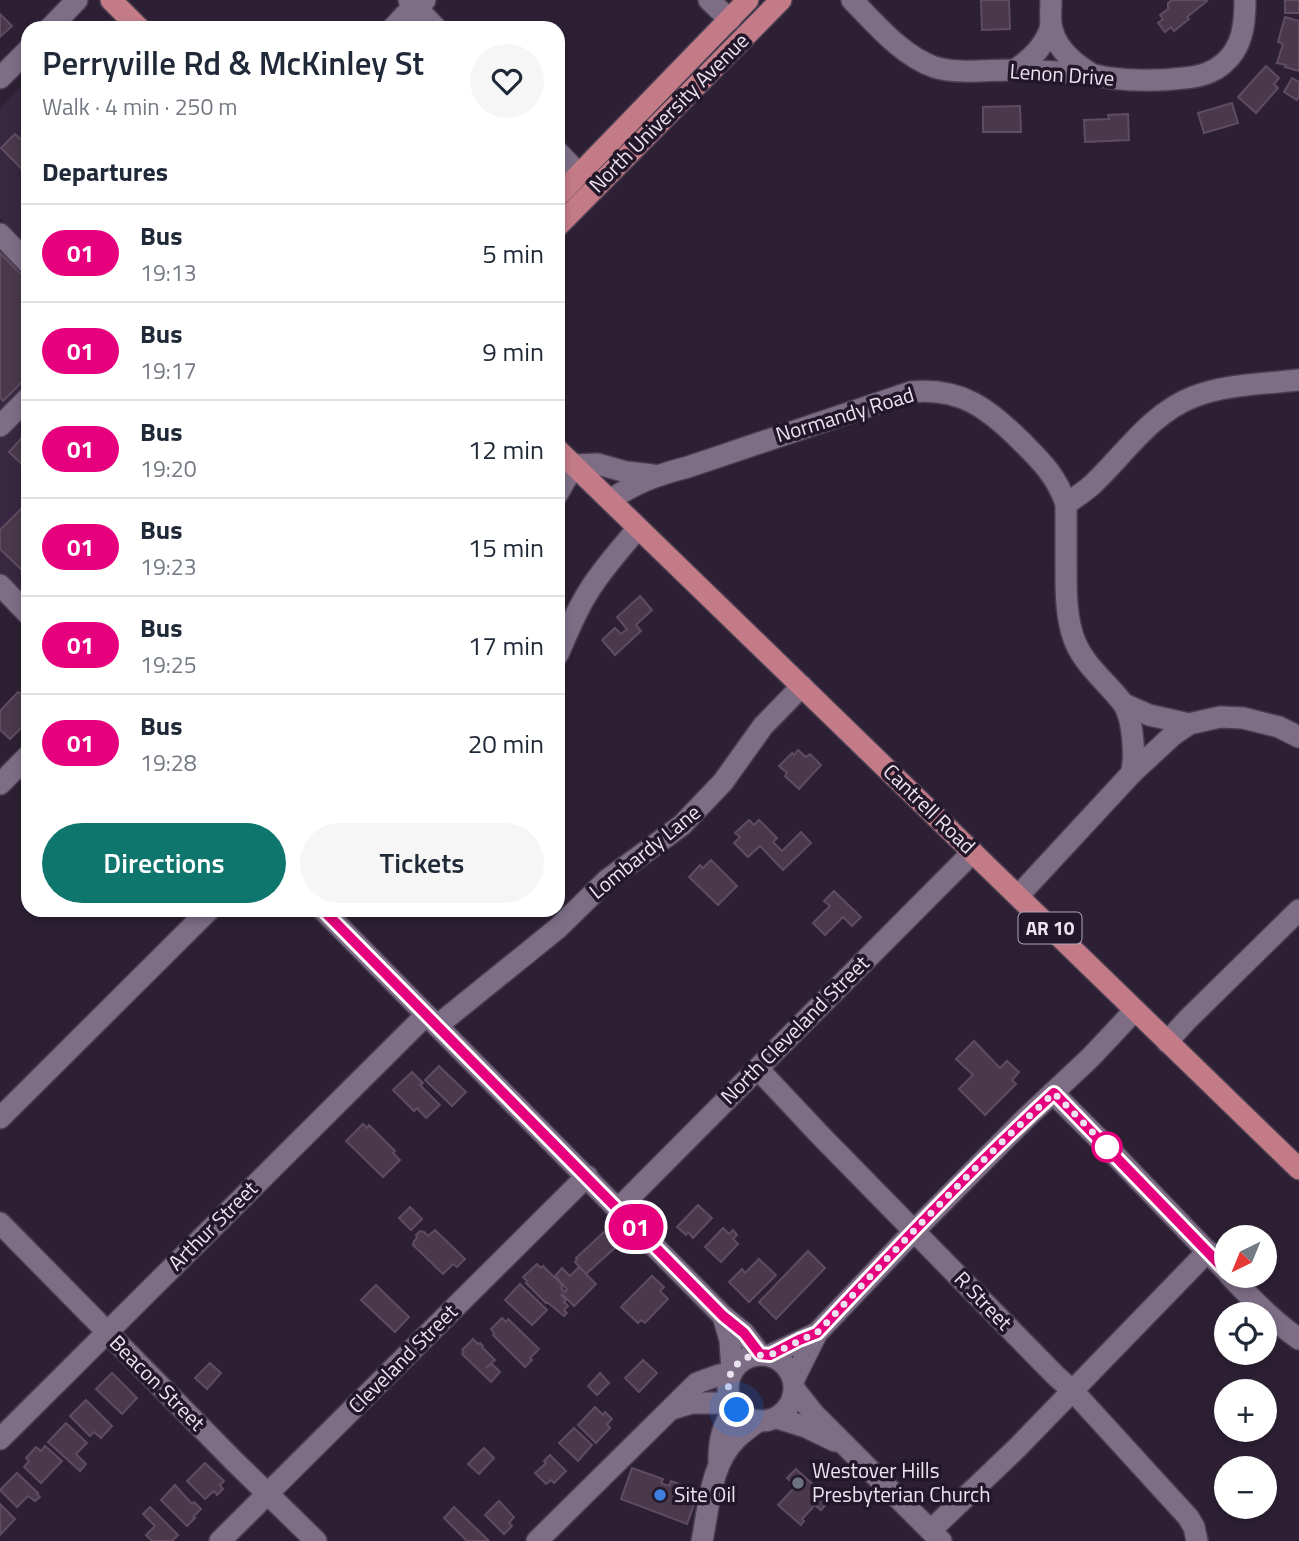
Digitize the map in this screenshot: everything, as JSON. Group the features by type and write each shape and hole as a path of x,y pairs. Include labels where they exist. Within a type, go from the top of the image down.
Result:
{"main road":[{"path":"111,0 132,21"},
{"name":"North University Avenue","path":"565,189 748,0"},
{"name":"North University Avenue","path":"565,219 781,0"},
{"name":"Cantrell Road","path":"565,457 1299,1170"}],"street":[{"path":"57,21 77,0"},
{"path":"709,0 730,20"},
{"name":"Lenon Drive","path":"852,0 898,45 936,67 950,70 1016,70 1091,74 1110,78 1164,79 1207,74 1223,64 1239,43 1245,0"},
{"path":"1016,70 1041,48 1048,37 1052,26 1051,0"},
{"path":"400,21 417,3 431,21"},
{"path":"1052,26 1068,57 1091,74"},
{"path":"0,78 21,57"},
{"path":"565,159 579,174"},
{"path":"0,234 21,256"},
{"path":"1066,504 1093,484 1133,441 1172,407 1212,391 1299,380"},
{"name":"Normandy Road","path":"610,500 629,487 655,475 688,467 911,392 934,391 969,400 1000,420 1055,478 1066,504 1066,597 1072,633 1088,664 1124,704 1133,743 1134,763 1131,774"},
{"path":"0,426 21,405"},
{"name":"Normandy Road","path":"574,466 598,464 626,472 655,475"},
{"path":"565,481 574,466"},
{"path":"565,638 587,593 638,528"},
{"path":"0,585 21,607"},
{"name":"Lombardy Lane","path":"432,1020 558,928 607,880 682,825 723,782 763,726 802,686"},
{"name":"Normandy Road","path":"1124,704 1149,715 1189,724"},
{"path":"1018,896 1131,774 1172,735 1189,724 1220,717 1243,718 1279,727 1299,737"},
{"path":"1,780 21,762"},
{"name":"North Cleveland Street","path":"618,1209 972,852"},
{"path":"1167,1042 1299,910"},
{"path":"0,1118 202,917"},
{"path":"330,917 723,1316 765,1355 780,1360 789,1368 794,1385 804,1403 936,1536 1017,1448 1208,1251"},
{"path":"702,1541 719,1463 735,1440 767,1419 786,1411 792,1401 794,1385 817,1333 914,1231 1091,1057 1135,1010"},
{"name":"Arthur Street","path":"0,1439 107,1332 432,1020"},
{"name":"R Street","path":"758,1069 1073,1391 1188,1517 1198,1541"},
{"path":"1054,1093 1214,1258"},
{"name":"Cleveland Street","path":"220,1541 587,1177"},
{"name":"Beacon Street","path":"0,1223 316,1541"},
{"path":"1242,1288 1280,1326 1299,1339"},
{"path":"723,1316 730,1340 731,1373"},
{"path":"817,1333 765,1355 748,1357 731,1373 728,1391 733,1405 745,1417 806,1427 846,1447"},
{"path":"537,1541 697,1382 731,1373"},
{"path":"672,1409 692,1403 733,1405"},
{"path":"719,1463 722,1431 733,1405"}],"shaded area":[{"path":"21,87 21,240 0,218 0,108"},
{"path":"0,234 21,256 21,607 0,585"}],"building":[{"path":"981,0 1009,0 1010,29 982,30"},
{"path":"1172,0 1207,1 1174,31 1171,27 1165,32 1158,23 1163,19 1160,15 1168,9 1168,3"},
{"path":"1285,0 1299,0 1299,13 1285,13"},
{"path":"0,14 12,26 0,37"},
{"path":"1285,17 1299,21 1299,71 1277,63 1283,44 1278,42"},
{"path":"1266,66 1279,78 1274,84 1278,88 1256,113 1238,97"},
{"path":"1292,78 1299,82 1297,100 1284,92"},
{"path":"1232,103 1238,123 1204,133 1198,113"},
{"path":"1020,106 1021,132 983,132 983,107"},
{"path":"1128,114 1129,140 1085,142 1084,120 1109,119 1108,115"},
{"path":"15,134 21,140 21,168 1,148"},
{"path":"0,253 21,274 21,383 3,401 0,397"},
{"path":"21,439 21,463 9,452"},
{"path":"21,509 21,569 0,549 0,530"},
{"path":"640,596 652,610 636,625 641,631 615,655 602,640 615,628 621,634 627,629 617,617"},
{"path":"18,692 21,728 10,739 0,730 0,711"},
{"path":"798,750 806,757 810,754 821,765 799,789 779,766"},
{"path":"749,820 754,825 759,820 777,838 773,842 782,851 801,832 811,843 783,870 760,846 748,857 734,843 740,837 735,833"},
{"path":"711,860 737,886 718,905 689,877 700,865 703,868"},
{"path":"834,891 861,917 852,926 843,917 825,935 813,923 830,906 824,901"},
{"path":"974,1041 1000,1068 1007,1061 1019,1072 1012,1080 1016,1084 985,1115 959,1089 973,1075 956,1059"},
{"path":"439,1066 466,1092 452,1106 425,1080"},
{"path":"412,1072 423,1083 420,1085 440,1105 426,1118 417,1108 414,1111 393,1090"},
{"path":"363,1124 367,1128 369,1125 395,1151 393,1153 400,1160 383,1177 346,1141"},
{"path":"698,1205 712,1218 693,1238 688,1232 686,1235 677,1227"},
{"path":"410,1207 422,1219 411,1230 399,1218"},
{"path":"723,1228 729,1234 733,1230 737,1235 733,1239 738,1244 721,1262 705,1247"},
{"path":"435,1230 465,1259 457,1267 453,1264 443,1274 413,1245 420,1231 428,1236"},
{"path":"604,1232 616,1247 586,1274 575,1262 576,1258"},
{"path":"808,1251 825,1268 776,1319 759,1302"},
{"path":"759,1259 776,1275 749,1302 729,1282 742,1269 745,1273"},
{"path":"537,1264 541,1268 543,1266 563,1286 561,1288 565,1292 567,1289 555,1276 562,1268 570,1276 579,1267 596,1284 574,1306 561,1295 568,1306 564,1310 567,1313 564,1316 526,1283 523,1277"},
{"path":"652,1276 664,1287 660,1291 668,1299 645,1323 641,1320 638,1323 621,1307"},
{"path":"520,1284 547,1310 532,1325 505,1300"},
{"path":"376,1285 409,1317 395,1332 361,1300"},
{"path":"502,1318 506,1322 508,1319 539,1349 525,1367 493,1335 491,1329"},
{"path":"473,1339 495,1360 486,1368 492,1364 500,1372 491,1382 462,1354 462,1350"},
{"path":"643,1360 657,1373 639,1392 625,1378"},
{"path":"210,1363 221,1373 207,1389 195,1378"},
{"path":"112,1373 137,1398 122,1414 96,1389"},
{"path":"600,1373 609,1383 597,1395 588,1386"},
{"path":"86,1400 112,1426 101,1438 94,1432 90,1436 70,1416"},
{"path":"595,1407 612,1419 607,1424 610,1428 596,1443 578,1425"},
{"path":"66,1423 87,1443 76,1454 86,1464 80,1471 48,1442"},
{"path":"574,1428 592,1445 578,1461 559,1443"},
{"path":"45,1446 62,1461 41,1483 24,1467 29,1461 26,1458 36,1447 41,1451"},
{"path":"484,1448 494,1458 479,1474 468,1464"},
{"path":"550,1455 566,1471 554,1483 551,1480 546,1484 535,1473"},
{"path":"205,1463 224,1481 220,1485 223,1489 217,1495 214,1491 205,1499 187,1481"},
{"name":"Site Oil","path":"632,1468 663,1479 661,1483 669,1486 671,1481 699,1491 687,1524 621,1499"},
{"path":"796,1469 830,1500 821,1510 815,1505 802,1519 804,1521 801,1525 778,1505 796,1486 787,1478"},
{"path":"17,1473 40,1497 35,1501 28,1496 17,1507 0,1490"},
{"path":"175,1485 192,1504 194,1502 201,1509 187,1526 161,1500"},
{"path":"499,1501 514,1517 509,1523 512,1526 504,1534 485,1515"},
{"path":"0,1504 15,1519 0,1535"},
{"path":"150,1507 178,1535 172,1541 152,1541 146,1535 155,1526 143,1514"},
{"path":"454,1507 489,1541 467,1541 444,1518"}],"bus line":[{"name":"01","path":"330,917 723,1316 744,1333 760,1354 770,1355 817,1333 914,1231 1054,1093 1214,1258"}],"place":[{"name":"Westover Hills Presbyterian Church","path":"798,1483"},
{"name":"Site Oil","path":"660,1495"}],"route":[{"path":"737,1410 731,1402 728,1381 739,1363 759,1354 770,1355 817,1333 914,1231 1054,1093 1111,1151 1107,1147"}]}
